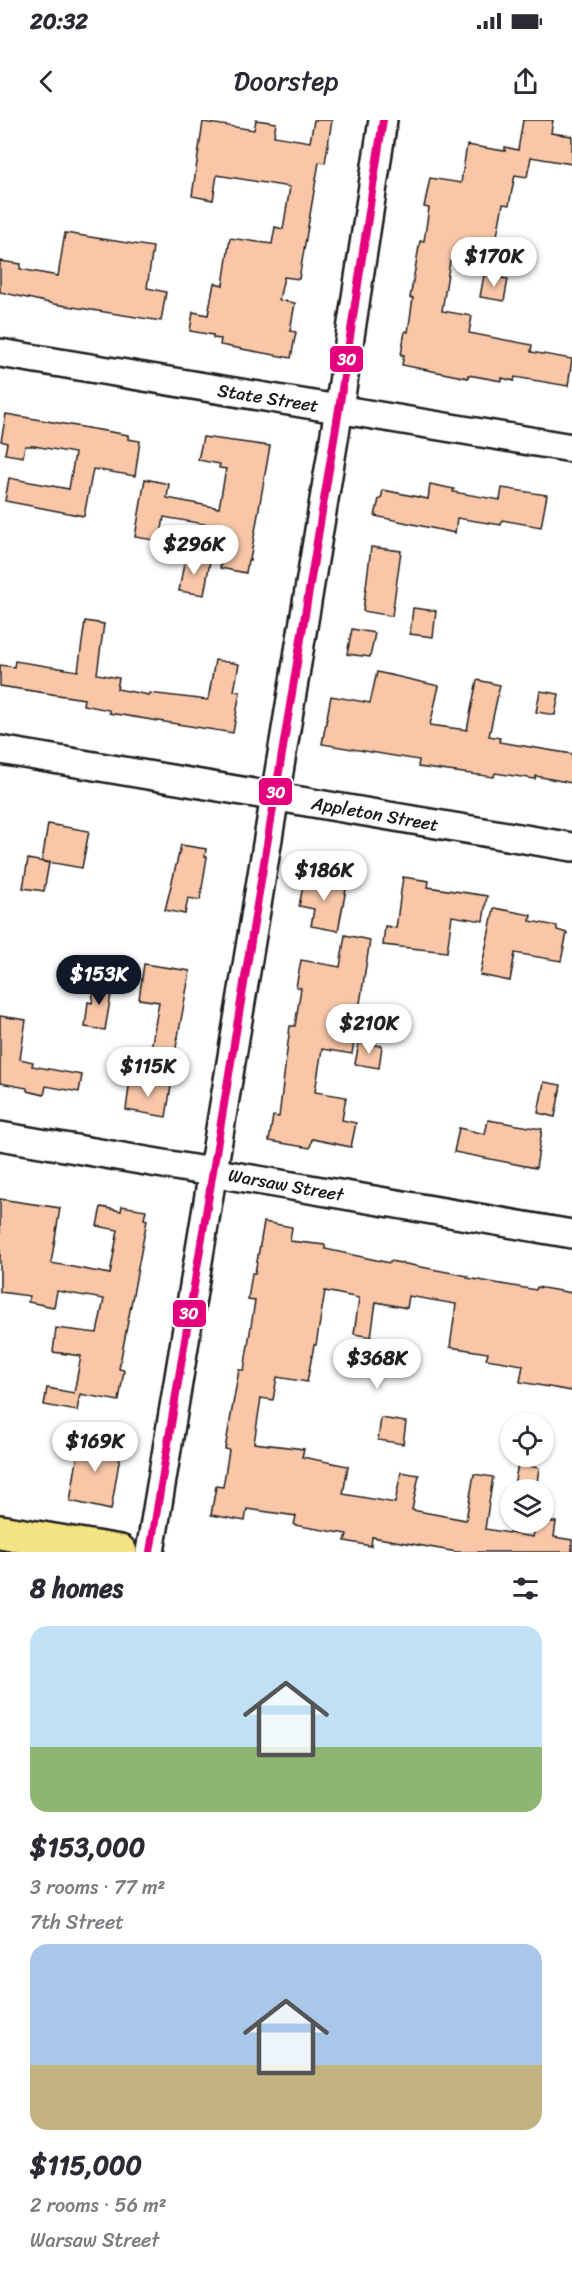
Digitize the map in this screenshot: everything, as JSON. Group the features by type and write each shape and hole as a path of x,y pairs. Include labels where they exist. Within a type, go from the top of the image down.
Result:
{"main road":[{"path":"0,1532 120,1552"}],"street":[{"path":"150,1552 339,409 383,120"},
{"name":"State Street","path":"0,353 572,448"},
{"name":"Appleton Street","path":"0,750 572,847"},
{"name":"Warsaw Street","path":"0,1136 572,1234"}],"building":[{"path":"256,120 276,123 274,136 310,142 314,120 332,120 325,163 319,162 299,279 284,277 279,300 295,303 290,331 296,332 291,358 220,345 221,339 213,338 213,335 190,331 193,312 208,315 214,283 223,285 230,238 272,244 275,227 283,229 290,187 217,175 213,200 192,196 203,122 254,130"},
{"path":"523,120 553,120 551,133 572,136 572,164 531,157 527,177 515,175 509,205 503,204 491,267 450,261 442,311 472,316 469,333 532,345 531,352 572,359 568,386 515,377 514,381 468,375 468,378 402,365 404,355 401,355 405,331 408,332 413,298 410,298 420,241 424,241 429,208 424,207 430,178 461,183 467,145 505,151 505,147 518,150"},
{"path":"65,233 153,247 147,288 166,292 161,321 54,304 0,292 0,261 21,264 20,269 58,276"},
{"path":"484,275 508,279 504,301 480,297"},
{"path":"6,414 128,435 128,439 140,441 135,476 93,469 84,516 5,501 9,478 69,489 75,453 25,446 23,457 5,454 7,443 1,441"},
{"path":"203,437 270,446 246,573 220,568 227,528 164,517 160,541 135,537 145,479 169,484 167,498 219,508 226,469 219,468 220,464 198,460"},
{"path":"430,484 454,489 453,492 500,500 502,488 547,495 541,527 502,520 501,525 457,518 455,533 375,516 383,490 428,499"},
{"path":"371,547 401,551 392,616 363,611"},
{"path":"185,557 210,561 204,595 179,591"},
{"path":"413,608 436,611 433,637 410,634"},
{"path":"85,621 104,624 97,674 119,678 117,689 149,695 149,693 208,700 215,660 239,664 234,691 240,692 233,733 109,713 109,710 83,705 84,699 0,686 0,665 14,667 15,661 78,671"},
{"path":"352,629 375,633 370,657 347,654"},
{"path":"377,672 439,686 430,725 467,730 477,680 500,685 489,736 500,738 499,742 572,754 572,783 536,776 535,779 495,773 494,777 418,767 419,760 322,744 331,696 370,703"},
{"path":"540,691 559,694 555,715 536,712"},
{"path":"48,824 89,831 82,868 42,861"},
{"path":"181,845 206,849 205,857 207,857 200,900 188,898 185,914 165,910"},
{"path":"28,859 49,863 44,891 23,888"},
{"path":"305,876 347,884 338,931 311,926 314,909 299,906"},
{"path":"403,877 429,881 428,887 487,896 483,921 452,916 447,952 383,945 385,926 396,928"},
{"path":"494,908 531,915 530,921 557,926 557,930 567,933 561,961 515,953 510,981 480,975"},
{"path":"345,935 370,940 352,1054 322,1049 315,1092 346,1097 342,1120 356,1123 351,1147 312,1139 310,1148 269,1141 273,1116 279,1117 290,1026 295,1026 301,988 296,987 301,960 340,967"},
{"path":"144,964 190,971 175,1053 151,1049 159,1002 139,999"},
{"path":"95,980 113,983 105,1030 85,1027 88,1002 92,1003"},
{"path":"0,1016 26,1020 20,1059 33,1062 32,1066 82,1075 79,1092 46,1086 44,1095 27,1091 27,1088 0,1083"},
{"path":"359,1043 382,1046 379,1068 355,1064"},
{"path":"130,1079 171,1086 166,1117 126,1110"},
{"path":"544,1082 561,1085 555,1117 538,1113"},
{"path":"488,1120 542,1129 536,1168 454,1152 459,1128 485,1134"},
{"path":"0,1199 60,1208 51,1263 110,1274 118,1230 97,1226 101,1207 121,1211 122,1206 146,1210 144,1219 147,1220 119,1369 124,1370 119,1401 80,1394 77,1411 44,1405 47,1388 74,1393 81,1356 53,1352 56,1328 97,1333 104,1299 57,1291 54,1307 28,1302 30,1296 0,1292"},
{"path":"264,1222 292,1227 290,1241 325,1245 325,1249 468,1276 467,1278 536,1290 537,1287 572,1293 572,1391 520,1382 523,1365 486,1359 488,1353 450,1347 456,1304 409,1296 407,1308 376,1302 371,1337 354,1334 359,1298 325,1291 307,1382 277,1377 273,1400 261,1398 254,1443 304,1449 302,1457 348,1466 343,1494 395,1503 401,1472 419,1475 412,1510 466,1520 474,1474 493,1477 485,1529 533,1537 534,1533 554,1533 554,1522 556,1522 554,1537 572,1540 572,1552 457,1552 372,1537 371,1546 345,1541 347,1534 294,1525 296,1516 247,1509 245,1521 211,1515 216,1486 223,1487 229,1450 225,1449 239,1370 244,1370 255,1301 248,1300 252,1273 255,1273"},
{"path":"381,1418 406,1422 403,1444 378,1440"},
{"path":"81,1436 115,1441 113,1455 120,1456 111,1510 70,1501"},
{"path":"517,1467 539,1468 538,1479 515,1479"}],"transit line":[{"name":"30","path":"150,1552 339,409 383,120"}]}
